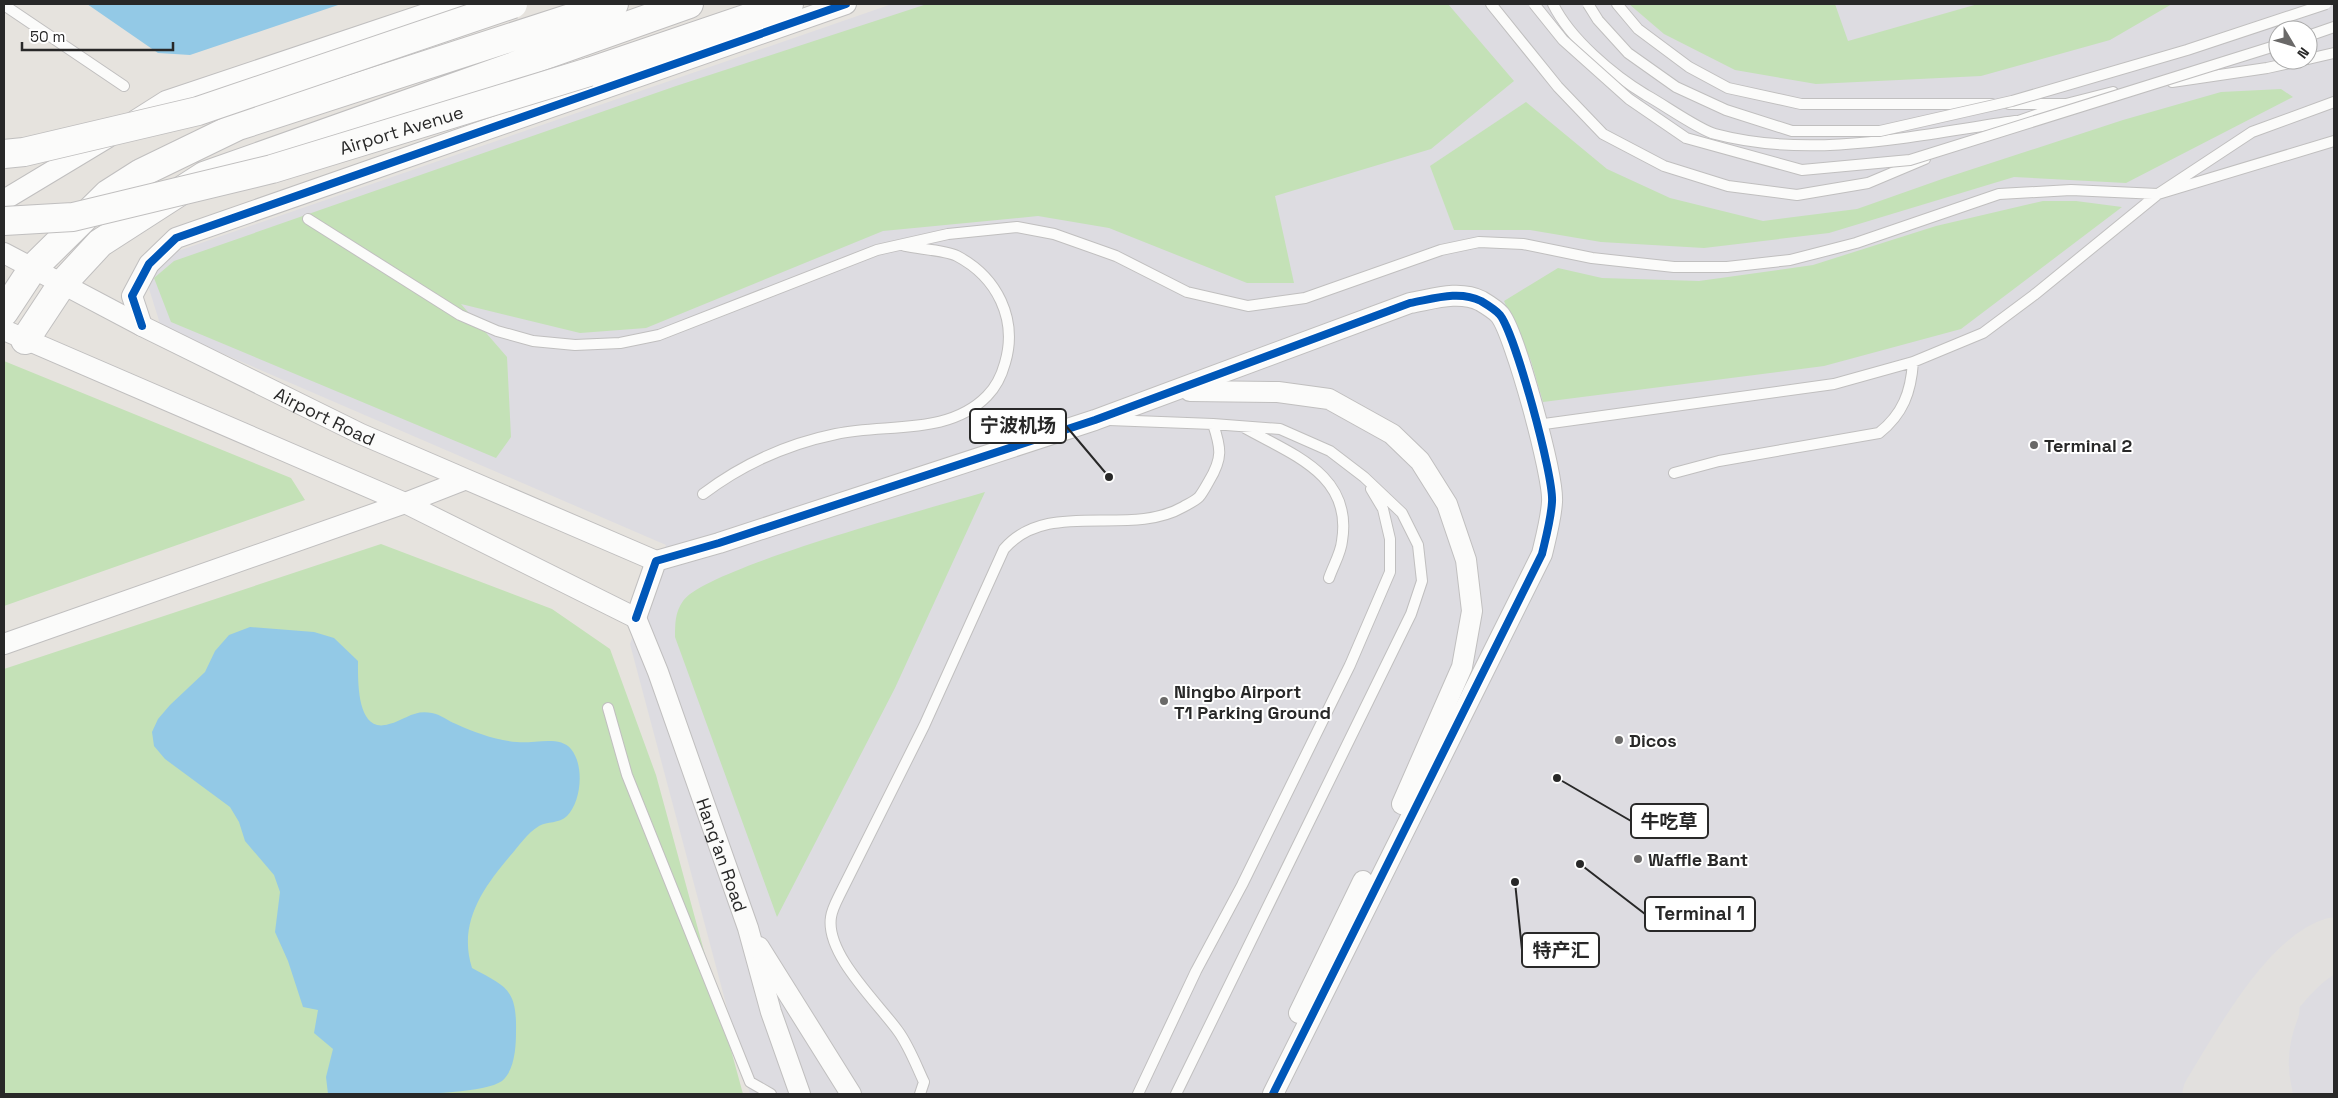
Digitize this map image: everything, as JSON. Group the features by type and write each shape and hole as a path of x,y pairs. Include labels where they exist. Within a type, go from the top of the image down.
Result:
{"main road":[{"path":"4,154 24,152 198,111 512,4"},
{"path":"4,312 33,268 108,194 141,173 238,126 614,4"},
{"path":"15,335 100,243 204,176 688,4"},
{"name":"Airport Avenue","path":"4,221 73,217 272,169 589,72 789,4"}],"street":[{"path":"4,200 166,101 455,4"},
{"path":"142,326 132,296 149,264 176,238 846,4"},
{"name":"Airport Road","path":"4,253 142,326 362,434 464,480 656,561"},
{"path":"15,335 405,503 636,618 656,561 719,543 1095,420 1178,391 1410,303 1461,294 1480,301 1500,314 1513,344 1537,425 1552,500 1542,554 1273,1094"},
{"path":"1178,391 1278,392 1329,400 1392,434 1420,461 1447,504 1466,560 1472,611 1462,667 1405,799 1317,972 1262,1094"},
{"path":"4,644 405,503 464,480"},
{"name":"Hang'an Road","path":"636,618 658,672 748,928 771,1012 800,1094"},
{"path":"748,928 852,1094"}],"lane":[{"path":"1491,4 1558,87 1602,134 1664,166 1728,186 1796,195 1868,182 2066,104 2126,89 2268,68"},
{"path":"1534,4 1563,40 1629,99 1686,138 1802,170 1910,160 2268,48"},
{"path":"1554,4 1562,22 1621,80 1714,134 1787,145 1842,145 2019,121"},
{"path":"1588,4 1598,20 1628,53 1676,87 1726,110 1792,131 1880,131 2012,101 2187,50 2326,4"},
{"path":"1617,4 1638,29 1660,46 1689,67 1728,88 1801,104 2066,104"},
{"path":"4,5 124,86"},
{"path":"2318,33 2334,27"},
{"path":"2318,57 2334,53"},
{"path":"1537,425 1834,384 1913,362 1983,333 2034,295 2158,194 2252,132 2334,102"},
{"path":"308,219 460,315 497,331 524,339 575,345 620,343 659,335 877,250 948,234 1017,227 1054,234 1116,256 1187,292 1248,306 1305,298 1441,250 1479,242 1523,244 1592,258 1674,267 1727,267 1790,260 1856,243 1999,194 2071,190 2158,194 2334,142"},
{"path":"703,494 726,477 761,457 786,447 838,433 929,425 962,415 988,396 1002,373 1010,347 1008,316 998,292 983,274 955,255 899,246"},
{"path":"1674,473 1720,461 1879,433 1893,421 1905,402 1911,385 1913,362"},
{"path":"1095,420 1213,424 1280,429 1330,451 1364,477 1402,513 1418,545 1422,580 1411,614 1176,1094"},
{"path":"920,1094 924,1082 898,1031 861,986 836,949 830,918 839,896 924,726 1004,549 1025,530 1083,520 1146,520 1170,514 1199,497 1212,476 1220,454 1221,448 1213,424"},
{"path":"1242,426 1314,467 1331,483 1342,507 1342,542 1328,578"},
{"path":"1138,1094 1196,971 1242,884 1350,665 1390,572 1390,539 1383,509 1364,477"},
{"path":"608,708 627,775 750,1082 771,1094"}],"shaded area":[{"path":"892,4 2334,4 2334,1094 750,1094 630,644 666,545 161,327 146,279 175,252"}],"green space":[{"path":"927,4 1448,4 1514,81 1431,149 1275,196 1294,283 1247,283 1109,228 1038,216 883,231 646,328 580,333 461,304 507,357 511,437 496,458 171,322 154,278 174,261 676,86"},
{"path":"1629,4 1835,4 1848,41 1978,4 2172,4 2110,40 1981,76 1816,84 1735,70 1664,34"},
{"path":"2281,89 2293,97 2126,183 2014,177 1829,233 1704,248 1601,242 1530,230 1454,230 1430,166 1526,102 1607,169 1670,198 1763,221 1857,209 2123,120 2221,92"},
{"path":"2043,201 2076,201 2122,207 1961,329 1824,366 1543,402 1531,361 1504,301 1558,268 1602,278 1699,281 1813,265 1936,226"},
{"path":"4,361 291,478 305,500 4,606"},
{"path":"985,492 895,688 777,917 675,637 678,609 683,601 700,587 732,572 873,524"},
{"path":"381,544 552,609 610,649 656,775 743,1094 4,1094 4,669"}],"water":[{"path":"87,4 341,4 190,55 158,53"},
{"path":"250,627 314,632 334,638 358,661 361,703 370,721 378,725 389,724 420,712 426,712 501,740 560,742 571,749 575,756 580,774 580,784 572,810 564,819 542,824 527,836 490,881 475,908 470,922 468,952 472,968 493,979 507,990 514,1006 516,1044 514,1058 510,1071 502,1081 489,1086 445,1093 328,1094 326,1077 333,1049 314,1033 318,1010 303,1007 288,961 275,932 280,892 274,875 245,841 239,822 230,807 165,759 154,746 152,732 158,719 205,672 215,651 229,635"}],"taxiway":[{"path":"2210,1094 2248,1032 2281,987 2298,968 2316,954 2334,945"},
{"path":"2265,1094 2261,1062 2265,1030 2272,1009"}],"cycle path":[{"path":"142,326 132,296 149,264 176,238 846,4"},
{"path":"636,618 656,561 719,543 1095,420 1410,303 1446,296 1464,296 1481,301 1494,309 1507,327 1515,349 1547,464 1552,502 1542,554 1273,1094"}],"place":[{"name":"Terminal 2","path":"2034,445"},
{"name":"宁波机场","path":"1109,477"},
{"name":"Ningbo Airport T1 Parking Ground","path":"1164,701"},
{"name":"Dicos","path":"1619,740"},
{"name":"牛吃草","path":"1557,778"},
{"name":"Waffle Bant","path":"1638,859"},
{"name":"Terminal 1","path":"1580,864"},
{"name":"特产汇","path":"1515,882"}]}
